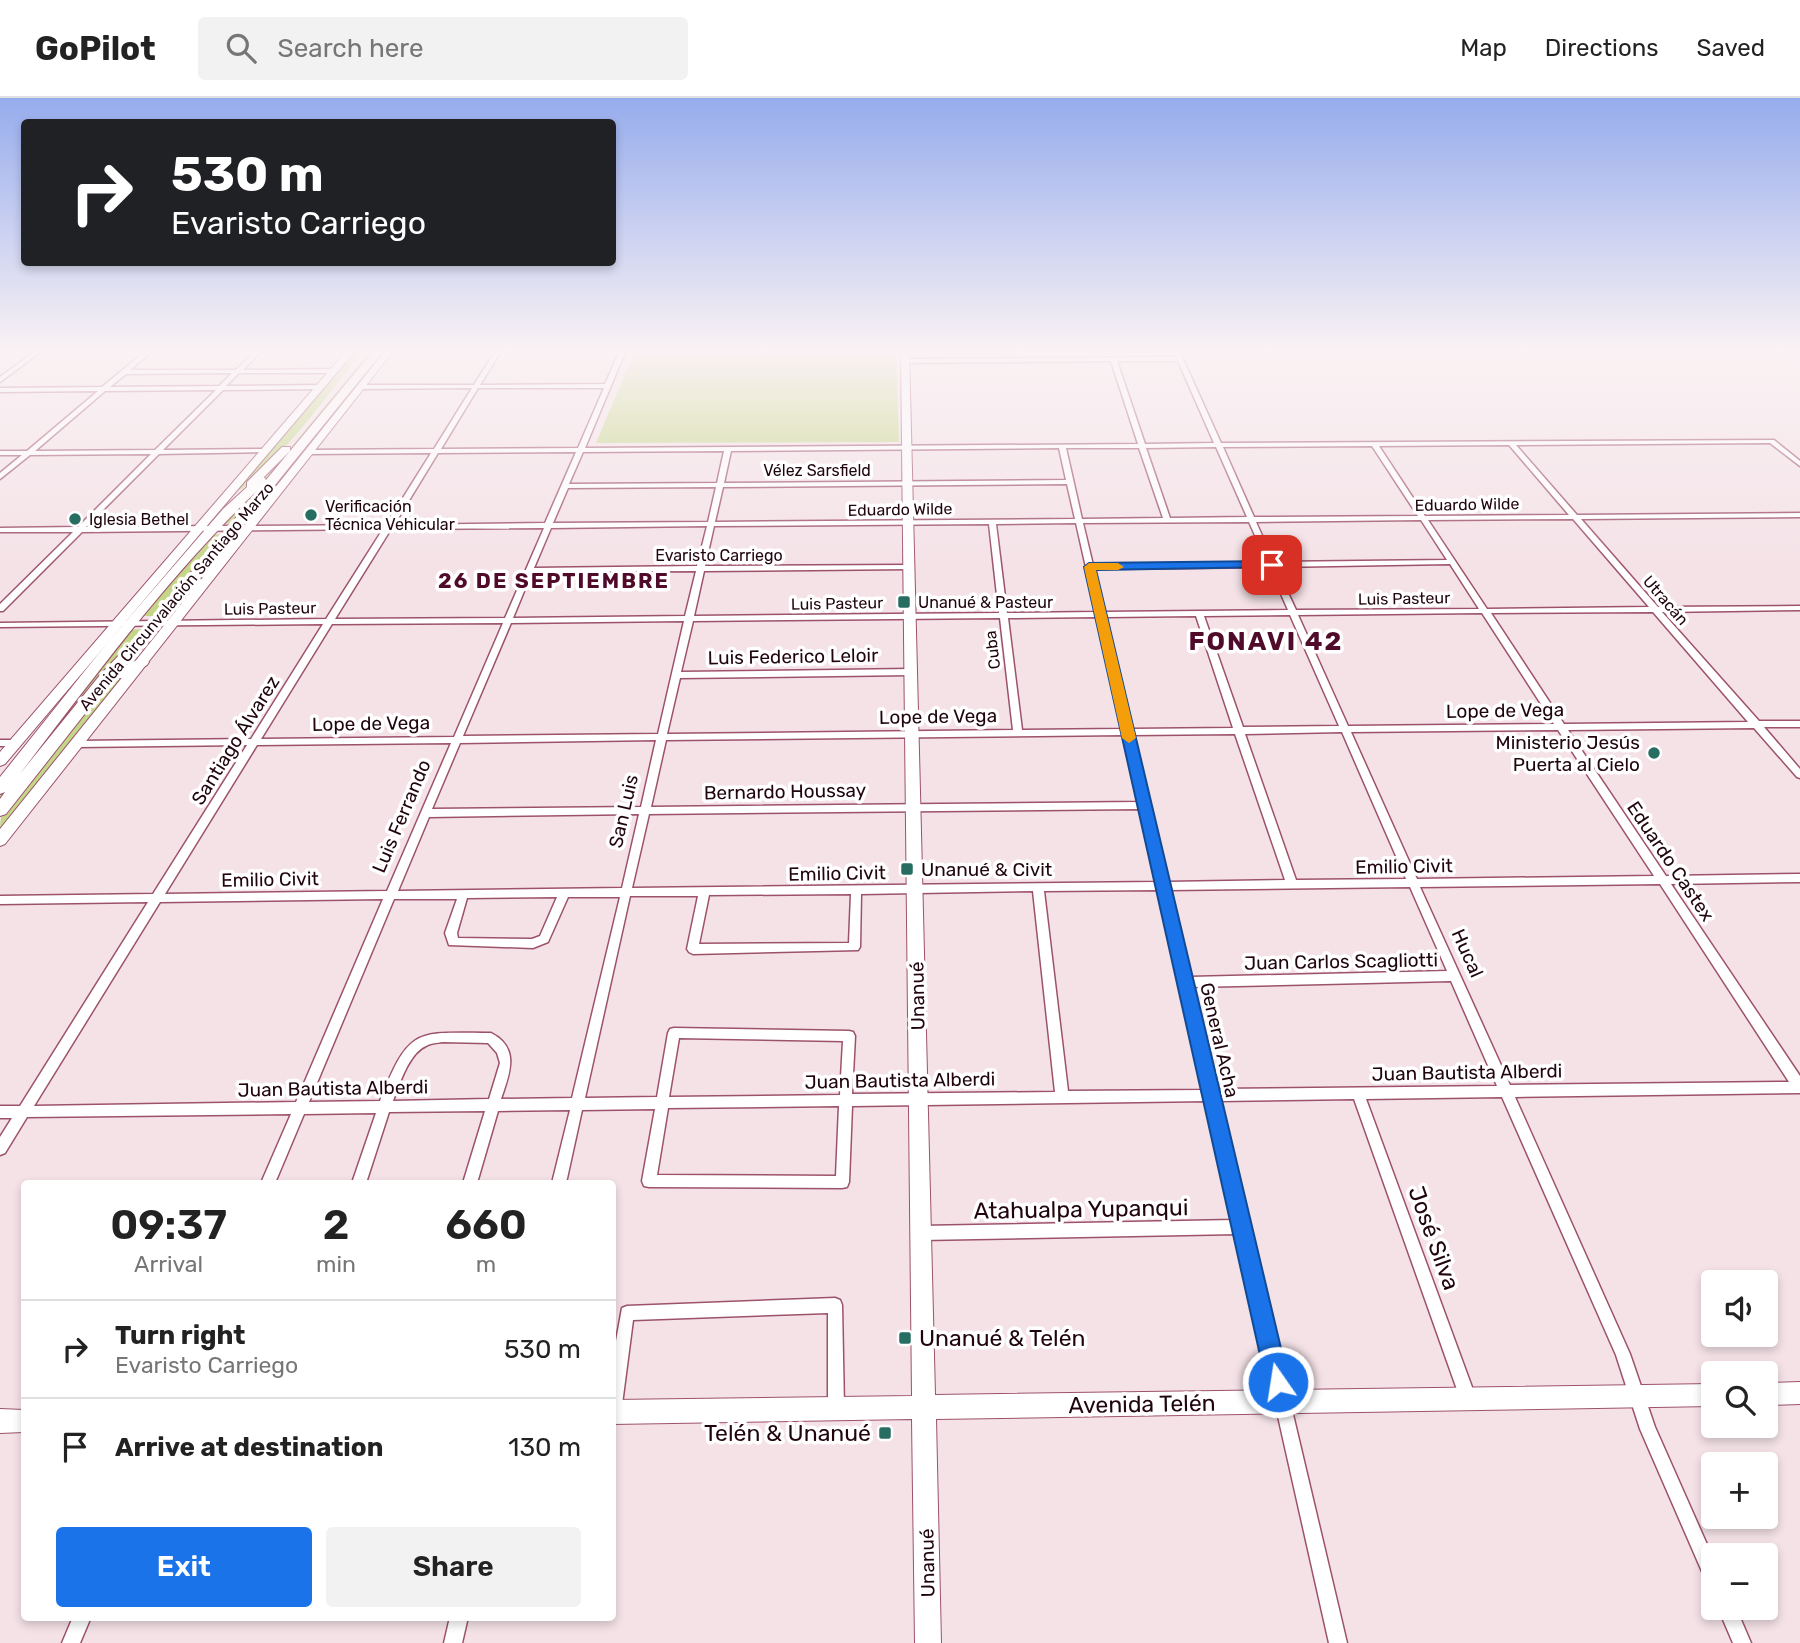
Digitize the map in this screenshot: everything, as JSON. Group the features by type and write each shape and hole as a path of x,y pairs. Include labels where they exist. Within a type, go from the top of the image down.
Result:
{"main road":[{"name":"Avenida Circunvalación Santiago Marzo","path":"0,788 125,623 207,528 251,490 308,422"},
{"name":"Avenida Circunvalación Santiago Marzo","path":"0,810 105,678 242,528 324,422"},
{"path":"224,501 249,487 286,449"},
{"path":"59,735 108,681 142,662"}],"street":[{"path":"0,477 65,422"},
{"path":"0,609 187,422"},
{"path":"207,528 224,501 290,422"},
{"path":"0,840 173,623 242,528 333,422"},
{"name":"Santiago Álvarez","path":"0,1149 454,422"},
{"name":"Luis Ferrando","path":"269,1180 593,422"},
{"name":"Unanué","path":"906,422 928,1643"},
{"path":"1134,422 1167,520"},
{"name":"Hucal","path":"1208,422 1623,1354 1648,1429 1701,1550"},
{"path":"309,452 1772,441 1800,464"},
{"name":"Utracán","path":"1511,443 1800,775"},
{"name":"Eduardo Castex","path":"1374,444 1800,1087"},
{"name":"General Acha","path":"1062,446 1338,1643"},
{"name":"San Luis","path":"560,1180 728,449"},
{"path":"0,453 265,451"},
{"name":"Vélez Sarsfield","path":"565,486 1070,482"},
{"name":"Eduardo Wilde","path":"0,530 1800,515"},
{"name":"Cuba","path":"992,522 1018,733"},
{"path":"1089,567 1452,562"},
{"name":"Evaristo Carriego","path":"529,570 909,567"},
{"name":"Luis Pasteur","path":"0,625 1800,608"},
{"path":"1199,614 1292,885"},
{"path":"0,761 125,623"},
{"name":"Luis Federico Leloir","path":"676,675 911,672"},
{"name":"Lope de Vega","path":"76,744 1800,724"},
{"path":"0,743 16,743"},
{"name":"Bernardo Houssay","path":"426,813 1144,805"},
{"name":"Emilio Civit","path":"0,900 1800,878"},
{"path":"1038,888 1062,1097"},
{"path":"704,892 693,949 854,947 856,890"},
{"path":"463,895 451,933 453,942 533,944 544,939 564,893"},
{"name":"Juan Carlos Scagliotti","path":"1185,982 1455,976"},
{"path":"674,1033 849,1035 842,1182 649,1181 662,1102 674,1033"},
{"path":"360,1180 385,1106 409,1053 417,1044 430,1039 491,1038 502,1050 506,1063 471,1180"},
{"name":"Juan Bautista Alberdi","path":"0,1112 1800,1087"},
{"name":"José Silva","path":"1358,1093 1468,1398"},
{"name":"Atahualpa Yupanqui","path":"920,1233 1242,1227"},
{"path":"616,1386 627,1313 835,1305 836,1408"},
{"path":"1778,1394 1800,1393"},
{"name":"Avenida Telén","path":"616,1412 1701,1395"},
{"path":"0,1421 21,1421"},
{"path":"1732,1620 1742,1643"},
{"path":"71,1643 80,1621"},
{"path":"453,1643 458,1621"}],"green space":[{"path":"293,422 307,422 264,470 233,493"},
{"path":"312,422 317,422 236,523 223,524 255,491"},
{"path":"605,422 898,422 899,442 596,443"},
{"path":"225,534 157,616 143,616 212,535"},
{"path":"145,629 0,802 0,794 131,630"},
{"path":"127,673 0,834 1,818 8,805 39,765 99,698"}],"slow traffic":[{"path":"1118,567 1089,567 1129,738"}],"place":[{"name":"Verificación Técnica Vehicular","path":"311,515"},
{"name":"Iglesia Bethel","path":"75,519"},
{"name":"Unanué & Pasteur","path":"904,602"},
{"name":"Ministerio Jesús Puerta al Cielo","path":"1654,753"},
{"name":"Unanué & Civit","path":"907,869"},
{"name":"Unanué & Telén","path":"905,1338"},
{"name":"Telén & Unanué","path":"885,1433"}],"district":[{"name":"26 DE SEPTIEMBRE","path":"554,581"},
{"name":"FONAVI 42","path":"1266,641"}],"route":[{"path":"1272,565 1089,567 1278,1382"}]}
